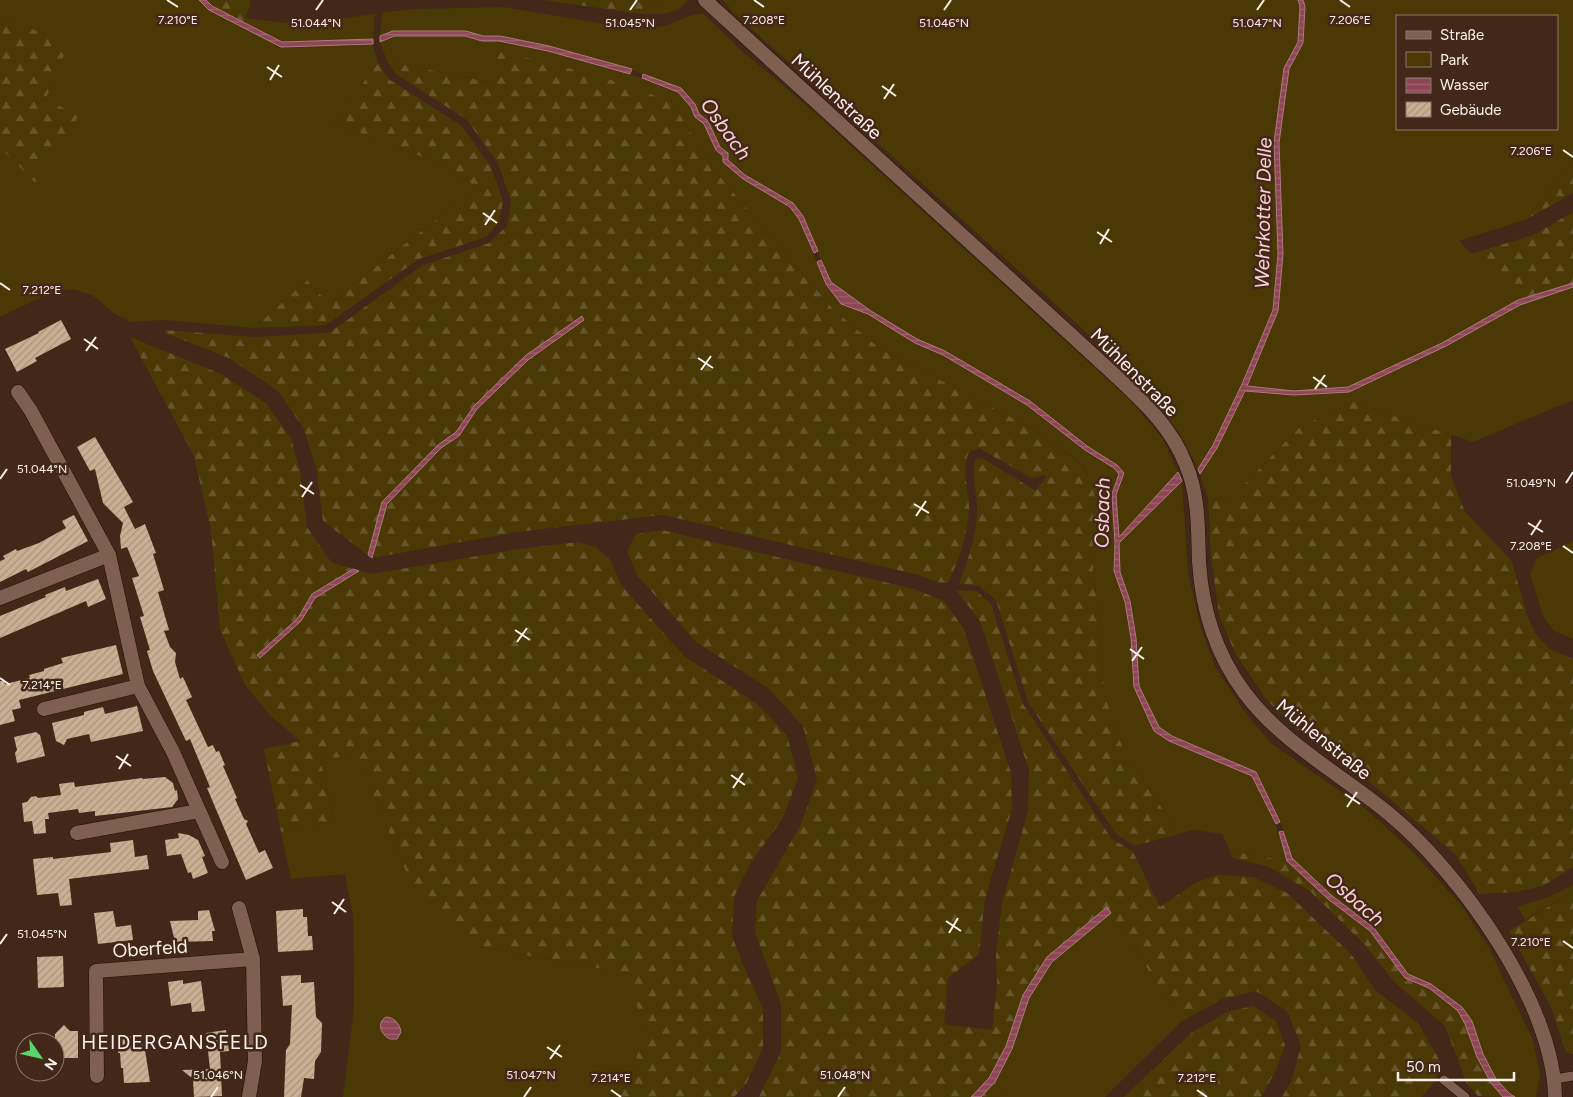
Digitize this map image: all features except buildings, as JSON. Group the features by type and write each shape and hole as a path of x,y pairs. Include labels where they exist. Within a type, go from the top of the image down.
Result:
{"street":[{"name":"Mühlenstraße","path":"705,0 1148,406 1174,440 1190,476 1197,513 1201,582 1208,622 1220,651 1235,678 1259,710 1284,734 1405,828 1473,906 1497,942 1536,1014 1548,1045 1555,1079 1555,1097"},
{"path":"18,392 31,412 109,555 138,686 173,752 222,862"},
{"path":"0,598 109,555"},
{"path":"44,709 138,686"},
{"path":"77,833 199,811"},
{"path":"239,908 253,959 255,1061 249,1097"},
{"name":"Oberfeld","path":"97,1076 96,971 253,959"}],"lane":[{"path":"1555,1079 1573,1076"},
{"path":"1444,1080 1465,1097"}],"green space":[{"path":"0,0 199,0 209,10 281,47 373,44 378,63 333,123 436,162 477,187 329,304 307,280 254,328 165,320 131,322 115,314 93,296 74,289 54,291 0,317 0,147 35,183 45,102 68,43 0,17"},
{"path":"206,0 249,0 251,2 244,22 212,6"},
{"path":"543,0 662,0 660,3 633,13"},
{"path":"662,0 687,0 683,6 663,14 633,13 660,3"},
{"path":"723,0 1298,0 1300,6 1298,42 1284,68 1274,142 1278,254 1273,310 1242,384 1213,445 1198,469 1180,434 1150,394 1118,361 732,11"},
{"path":"1303,0 1573,0 1573,165 1566,169 1527,219 1459,241 1518,300 1442,343 1348,387 1294,391 1247,386 1278,311 1283,254 1279,143 1289,69 1303,43 1305,6"},
{"path":"504,7 634,29 667,25 694,15 704,14 741,50 813,111 1130,400 1163,439 1178,472 1119,538 1116,495 1124,474 1117,465 1087,446 1030,401 945,351 917,339 871,311 830,282 803,216 793,203 745,175 728,160 728,153 720,147 708,121 699,114 695,104 681,88 627,68 549,46 500,36 483,36 466,31 393,31 380,36 382,13 413,9"},
{"path":"375,14 373,39 282,42 244,22 245,18 296,24"},
{"path":"0,17 69,43 45,101 80,114 35,183 0,147"},
{"path":"394,36 465,36 482,41 499,41 549,51 627,73 678,92 691,107 695,117 704,124 716,150 743,179 790,207 799,219 826,284 841,304 868,314 915,343 943,355 1027,405 1085,450 1114,468 1119,474 1112,494 1115,543 1114,571 1125,602 1131,638 1135,687 1154,731 1169,741 1252,776 1277,828 1287,861 1230,851 1222,834 1194,830 1178,834 1122,746 1104,693 1101,637 1093,570 1094,493 1084,466 1039,432 879,348 833,309 714,170 672,102 498,52 494,83 387,61 380,42"},
{"path":"498,52 546,62 621,83 672,102 714,170 833,309 879,348 1039,432 1084,467 1094,493 1093,570 1101,637 1104,693 1122,746 1178,834 1134,846 1116,834 1028,702 996,600 979,586 959,584 975,530 977,505 974,473 975,460 982,458 1036,491 1047,475 1031,478 979,448 969,452 967,459 965,472 969,509 967,528 959,556 948,583 936,582 919,575 663,515 517,532 372,558 387,504 441,448 459,436 477,409 528,360 584,320 582,316 525,356 474,406 456,432 438,445 383,502 368,555 323,521 316,468 304,429 278,391 229,358 165,333 165,330 254,337 329,333 423,265 489,243 507,226 511,201 498,163 467,120 396,74 387,61 493,83"},
{"path":"378,63 390,80 462,126 491,167 503,201 499,222 486,237 419,259 326,325 254,328 307,280 329,304 477,187 436,162 333,123"},
{"path":"1573,165 1573,193 1527,219 1566,169"},
{"path":"1573,212 1573,283 1518,300 1471,254 1533,235"},
{"path":"1573,287 1573,400 1473,442 1353,402 1300,427 1230,499 1208,498 1200,474 1217,448 1244,391 1294,395 1349,392 1446,346 1520,305"},
{"path":"130,337 221,374 266,403 291,438 300,471 307,527 331,562 353,569 312,594 298,618 257,654 259,658 301,621 315,598 359,571 371,574 519,549 578,542 596,547 610,560 622,586 684,656 756,703 787,735 798,778 782,820 751,862 734,897 732,936 763,1008 763,1048 746,1084 734,1097 614,1097 629,1084 643,1033 634,991 604,969 480,947 438,922 407,874 357,757 320,758 334,822 281,832 264,749 300,741 270,715 245,685 220,630 211,531 194,456"},
{"path":"1353,402 1451,435 1451,476 1465,512 1512,561 1528,619 1537,636 1550,649 1573,659 1573,867 1543,886 1516,892 1480,894 1455,854 1341,758 1298,730 1266,699 1235,653 1219,615 1211,557 1208,498 1230,499 1300,427"},
{"path":"1182,481 1188,572 1200,625 1215,666 1244,711 1272,744 1366,809 1413,852 1461,905 1489,948 1533,1040 1540,1074 1536,1097 1515,1097 1510,1094 1496,1079 1483,1054 1472,1021 1431,984 1408,974 1374,928 1331,895 1292,858 1282,826 1256,772 1172,736 1159,727 1139,686 1136,638 1130,601 1120,572 1119,543"},
{"path":"662,530 914,589 944,601 964,629 1011,773 1012,809 985,899 979,954 948,978 944,1024 992,1030 997,984 996,955 1002,903 1028,811 1029,770 980,621 956,590 976,591 991,604 1023,704 1111,838 1133,852 1160,907 1197,882 1218,875 1253,877 1287,893 1351,954 1376,991 1418,1023 1440,1061 1411,1097 1282,1097 1292,1079 1301,1045 1287,1011 1256,991 1222,999 1182,1021 1107,907 1047,957 1023,995 1006,1046 989,1078 971,1097 759,1097 781,1052 781,1004 755,932 757,901 800,826 817,779 803,726 768,688 696,642 637,575 627,551 636,534"},
{"path":"1573,541 1573,639 1554,631 1543,616 1530,574 1537,558"},
{"path":"357,757 407,874 480,947 604,969 635,991 643,1033 629,1084 614,1097 343,1097 354,1007 353,917 345,874 291,879 281,832 334,822 320,758"},
{"path":"1230,851 1287,861 1328,899 1370,931 1405,978 1429,988 1458,1011 1465,1024 1477,1057 1491,1083 1503,1097 1478,1096 1467,1084 1445,1026 1394,982 1365,945 1311,892 1269,867 1233,858"},
{"path":"1573,885 1573,891 1525,920 1519,906 1551,896"},
{"path":"1573,891 1573,1054 1566,1052 1550,1005 1509,931"},
{"path":"1111,913 1182,1021 1105,1097 997,1097 1003,1090 995,1082 1012,1049 1029,998 1053,962"},
{"path":"1253,1006 1276,1021 1285,1045 1275,1072 1261,1097 1124,1097 1191,1033 1227,1012"},
{"path":"1440,1061 1437,1076 1429,1089 1421,1097 1411,1097"},
{"path":"995,1082 1003,1090 997,1097 981,1097"}],"water":[{"path":"199,0 206,0 212,6 282,42 373,39 373,44 281,47 209,10"},
{"path":"1298,0 1303,0 1305,6 1303,43 1289,69 1279,143 1283,254 1278,311 1247,386 1294,391 1348,387 1442,343 1518,300 1573,283 1573,287 1520,305 1446,346 1349,392 1294,395 1245,391 1217,448 1200,474 1198,469 1213,445 1242,384 1273,310 1278,254 1274,142 1284,68 1298,42 1300,6"},
{"path":"393,31 466,31 483,36 500,36 549,46 632,69 630,74 548,51 499,41 482,41 465,36 394,36 380,42 380,36"},
{"path":"643,74 681,88 695,104 699,114 708,121 720,147 728,153 728,160 745,175 793,203 803,216 818,251 814,253 799,219 790,207 743,179 723,162 723,156 716,150 704,124 695,117 691,107 678,92 642,78"},
{"path":"821,260 831,282 871,311 917,339 945,351 1030,401 1087,446 1117,465 1124,473 1116,495 1119,537 1178,472 1182,481 1119,543 1120,572 1130,601 1136,638 1139,686 1159,727 1172,736 1256,772 1280,822 1276,824 1252,776 1169,741 1154,731 1134,687 1131,638 1125,602 1114,571 1115,543 1112,494 1119,474 1114,468 1085,450 1027,405 943,355 915,343 868,314 841,304 826,284 817,262"},
{"path":"582,316 584,320 528,360 477,409 459,436 441,448 387,504 372,558 368,555 382,502 438,445 456,432 474,406 525,356"},
{"path":"353,569 359,571 315,598 301,621 260,658 257,655 298,618 312,594"},
{"path":"1283,831 1292,858 1331,895 1374,928 1408,974 1431,984 1462,1007 1472,1021 1483,1054 1496,1079 1515,1097 1503,1097 1491,1083 1477,1057 1465,1024 1458,1011 1429,988 1405,978 1370,931 1328,899 1287,861 1279,832"},
{"path":"1107,907 1111,913 1052,962 1029,998 1012,1049 995,1082 981,1097 971,1097 989,1078 1006,1046 1023,995 1047,957"},
{"path":"386,1017 394,1020 399,1026 401,1032 397,1039 390,1039 382,1032 381,1022"}],"district":[{"name":"HEIDERGANSFELD","path":"175,1042"}],"water label":[{"name":"Osbach","path":"726,129"},
{"name":"Wehrkotter Delle","path":"1263,213"},
{"name":"Osbach","path":"1102,513"},
{"name":"Osbach","path":"1355,899"}]}
